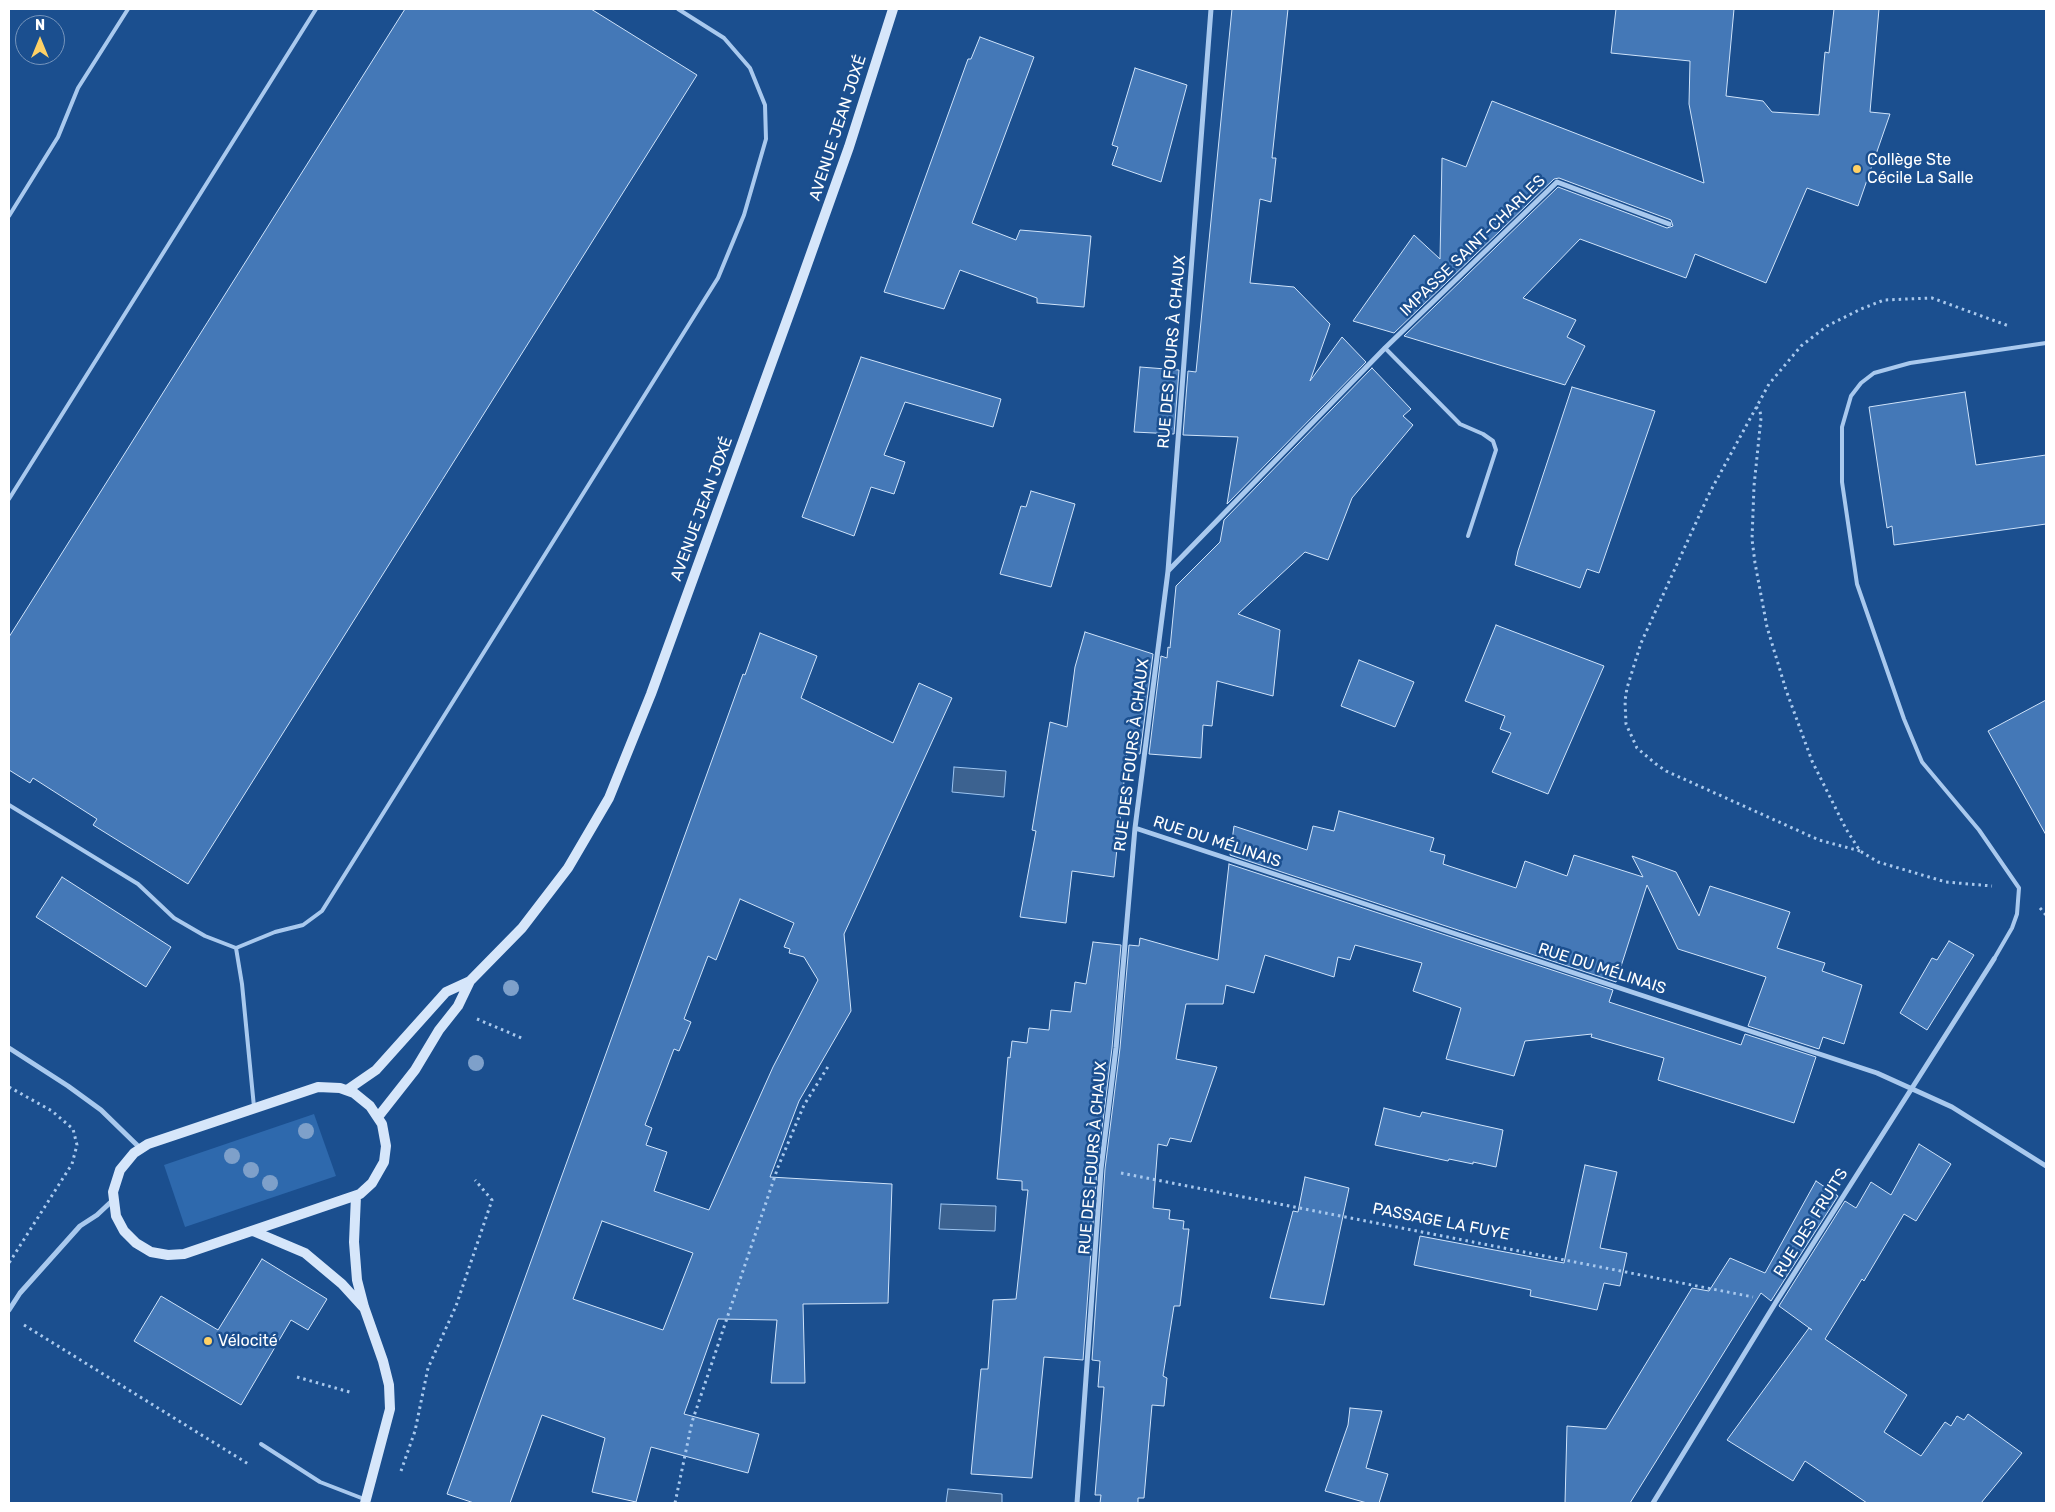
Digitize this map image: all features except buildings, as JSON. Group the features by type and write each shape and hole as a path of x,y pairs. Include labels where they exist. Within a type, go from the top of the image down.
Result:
{"main road":[{"name":"AVENUE JEAN JOXÉ","path":"378,1117 415,1070 439,1030 458,1006 470,981 522,928 568,868 609,798 628,755 849,147 893,9"},
{"name":"AVENUE JEAN JOXÉ","path":"347,1090 376,1070 446,992 470,981"},
{"path":"318,1087 347,1090 365,1101 378,1117 385,1139 384,1162 372,1183 360,1194 184,1254 159,1254 143,1248 130,1238 120,1224 113,1200 115,1184 120,1170 140,1148 318,1087"},
{"path":"356,1196 354,1242 357,1280 385,1369 389,1385 390,1409 366,1501"},
{"path":"253,1231 304,1253 342,1284 364,1307"}],"street":[{"name":"RUE DES FOURS À CHAUX","path":"1077,1503 1101,1169 1116,1048 1135,828 1168,571 1211,9"},
{"name":"IMPASSE SAINT-CHARLES","path":"1168,571 1385,348 1558,182 1669,224"},
{"name":"RUE DU MÉLINAIS","path":"1135,828 1877,1073 1952,1107 2046,1166"},
{"name":"RUE DES FRUITS","path":"1653,1503 1776,1302 1994,959"},
{"path":"9,1048 101,1110 140,1148"},
{"path":"9,1310 20,1293 80,1226 97,1215 113,1200"}],"lane":[{"path":"9,216 58,137 78,88 128,9"},
{"path":"9,499 316,9"},
{"path":"9,805 138,884 174,918 205,936 236,948 274,932 303,925 322,911 718,278 744,215 766,139 765,105 750,68 724,38 678,9"},
{"path":"1994,959 2012,928 2016,914 2019,888 1979,830 1922,762 1904,719 1857,584 1845,511 1841,448 1845,410 1851,396 1861,383 1874,373 1918,362 2046,343"},
{"path":"1385,348 1460,424 1493,441 1496,450 1468,536"},
{"path":"236,948 242,984 255,1108"},
{"path":"261,1444 320,1482 366,1501"}],"path":[{"path":"2010,326 1932,298 1884,300 1827,326 1801,346 1785,363 1756,407 1710,492 1641,643 1624,701 1626,724 1638,748 1666,771 1819,840 1860,851 1878,862 1946,882 2019,888"},
{"path":"1756,407 1760,411 1761,418 1754,486 1752,539 1754,563 1767,627 1786,690 1812,761 1846,829 1860,851"},
{"path":"473,1017 524,1039"},
{"path":"676,1503 692,1422 778,1167 804,1105 829,1065"},
{"path":"9,1087 52,1111 73,1129 77,1145 72,1164 9,1263"},
{"name":"PASSAGE LA FUYE","path":"1116,1172 1762,1299"},
{"path":"400,1476 415,1432 428,1368 456,1306 492,1200 475,1180"},
{"path":"20,1323 253,1467"},
{"path":"297,1377 353,1393"}],"shaded area":[{"path":"954,767 1006,771 1004,797 952,792"},
{"path":"314,1114 336,1176 185,1227 164,1165"},
{"path":"941,1204 996,1206 995,1231 939,1229"},
{"path":"948,1489 1002,1494 1002,1503 946,1503"}],"place":[{"name":"Collège Ste Cécile La Salle","path":"1857,169"},
{"name":"Vélocité","path":"208,1341"}]}
